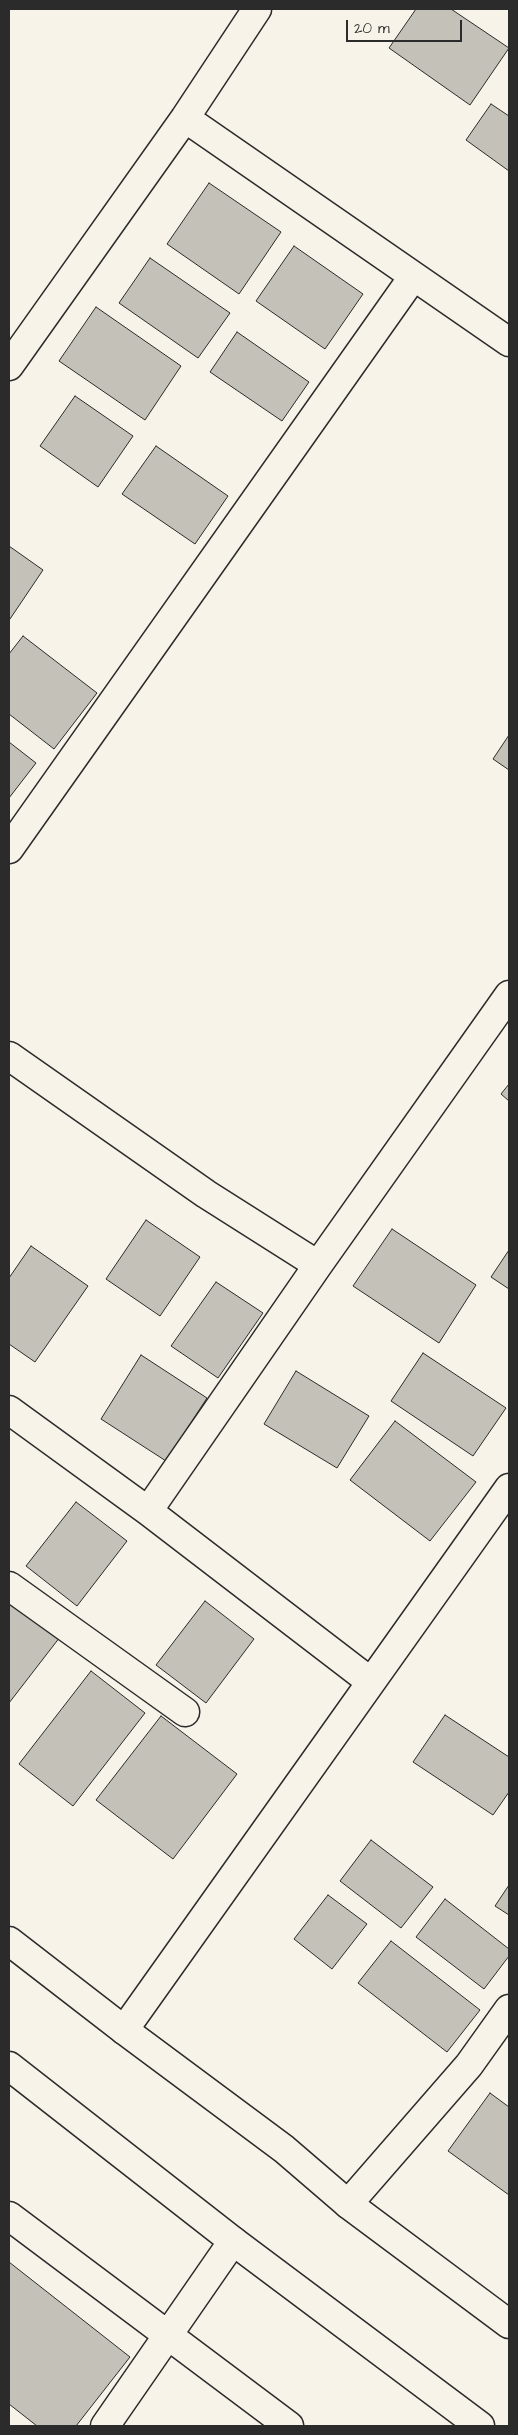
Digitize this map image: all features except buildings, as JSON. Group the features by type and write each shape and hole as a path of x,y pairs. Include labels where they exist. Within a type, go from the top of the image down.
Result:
{"street":[{"path":"9,366 185,118 257,9"},
{"path":"185,118 509,342"},
{"path":"9,849 413,277"},
{"path":"148,1511 318,1265 509,995"},
{"path":"9,1056 206,1194 318,1265"},
{"path":"9,1410 148,1511 371,1682"},
{"path":"124,2030 509,1488"},
{"path":"9,1586 185,1712"},
{"path":"9,1941 124,2030 284,2149 348,2204 509,2324"},
{"path":"348,2204 469,2065 509,2009"},
{"path":"9,2066 233,2241 480,2426"},
{"path":"9,2216 289,2426"},
{"path":"105,2426 233,2241"}]}
